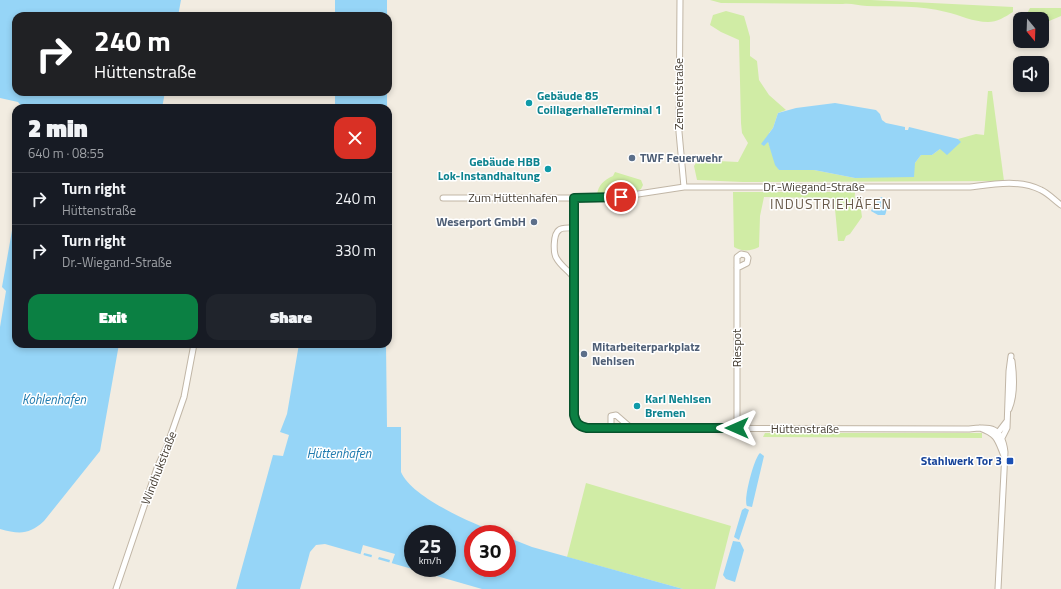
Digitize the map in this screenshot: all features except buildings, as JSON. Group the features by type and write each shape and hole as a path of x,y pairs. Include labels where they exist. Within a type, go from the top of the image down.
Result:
{"street":[{"name":"Zementstraße","path":"680,0 679,132 684,187"},
{"name":"Dr.-Wiegand-Straße","path":"584,198 612,198 684,187 962,187 1010,183 1035,187 1044,191 1061,205"},
{"name":"Zum Hüttenhafen","path":"443,198 584,198"},
{"name":"Hüttenstraße","path":"574,198 574,415 576,423 580,426 611,428 979,428 990,431 999,436"},
{"path":"574,228 561,228 557,230 555,234 555,258 574,278"},
{"name":"Riespot","path":"737,268 737,428"},
{"name":"Windhukstraße","path":"116,589 156,468 167,446 184,397 193,348"},
{"path":"998,589 1005,452 999,436 1007,421 1008,412 1012,401 1013,371 1011,356"},
{"path":"611,428 612,416 616,415 631,428"}],"green space":[{"path":"710,0 871,0 1013,7 1013,12 998,20 982,22 951,13 916,7 864,6 852,4 721,3"},
{"path":"1030,8 1061,8 1061,16 1049,21 1049,12 1028,12"},
{"path":"726,11 744,16 750,37 750,56 757,61 759,80 769,95 786,110 778,113 773,128 769,133 768,142 779,170 814,170 855,178 915,163 921,155 932,155 940,149 960,142 958,139 976,134 984,135 988,91 992,91 1004,181 743,182 697,180 694,166 698,160 738,162 748,143 742,133 741,123 739,40 710,25 713,15"},
{"path":"615,172 641,180 643,185 641,189 631,194 597,195 602,183 613,176"},
{"path":"733,192 855,192 854,207 861,210 862,217 850,234 846,236 844,241 838,241 834,198 764,197 760,216 759,247 750,250 740,250 734,247"},
{"path":"765,433 982,433 982,438 763,437"},
{"path":"586,483 731,526 715,589 683,589 567,557"}],"water":[{"path":"0,0 181,0 179,12 12,12 12,96 164,96 163,104 20,104 18,102 0,98"},
{"path":"335,0 387,0 387,12 335,12"},
{"path":"335,96 387,96 387,104 335,104"},
{"path":"835,103 876,110 880,114 882,120 886,123 905,127 905,130 908,130 909,127 958,139 961,142 947,155 940,149 932,155 921,155 915,163 914,177 855,178 814,170 779,170 775,165 768,142 764,146 761,144 773,128 778,113 796,108"},
{"path":"882,197 886,205 886,213 885,215 878,215 871,211 876,199"},
{"name":"Kohlenhafen","path":"12,231 12,348 118,348 100,451 44,521 39,526 24,532 13,532 0,529 0,327 6,291 2,287"},
{"name":"Hüttenhafen","path":"298,348 386,348 387,427 401,427 401,472 407,482 417,491 445,509 478,525 464,525 464,577 516,577 516,541 532,547 683,589 482,589 440,577 456,577 456,525 404,525 404,567 325,544 316,545 310,552 300,589 236,589 273,455 283,456 289,435 280,432 287,414"},
{"path":"760,453 764,456 752,507 747,506 746,496 752,470"},
{"path":"745,508 749,510 739,540 734,537 742,510"},
{"path":"733,541 740,542 744,550 735,582 726,579 723,575"}],"pier":[{"path":"363,545 395,554 391,565 389,564 390,560 379,557 377,561 371,559 372,555 364,553 363,557 360,556"}],"place":[{"name":"Gebäude 85 CoillagerhalleTerminal 1","path":"529,103"},
{"name":"TWF Feuerwehr","path":"632,158"},
{"name":"Gebäude HBB Lok-Instandhaltung","path":"548,169"},
{"name":"Weserport GmbH","path":"534,222"},
{"name":"Mitarbeiterparkplatz Nehlsen","path":"584,354"},
{"name":"Karl Nehlsen Bremen","path":"637,406"},
{"name":"Stahlwerk Tor 3","path":"1010,461"}],"district":[{"name":"INDUSTRIEHÄFEN","path":"831,204"}],"route":[{"path":"621,197 574,198 574,415 576,423 587,428 737,428"}]}
